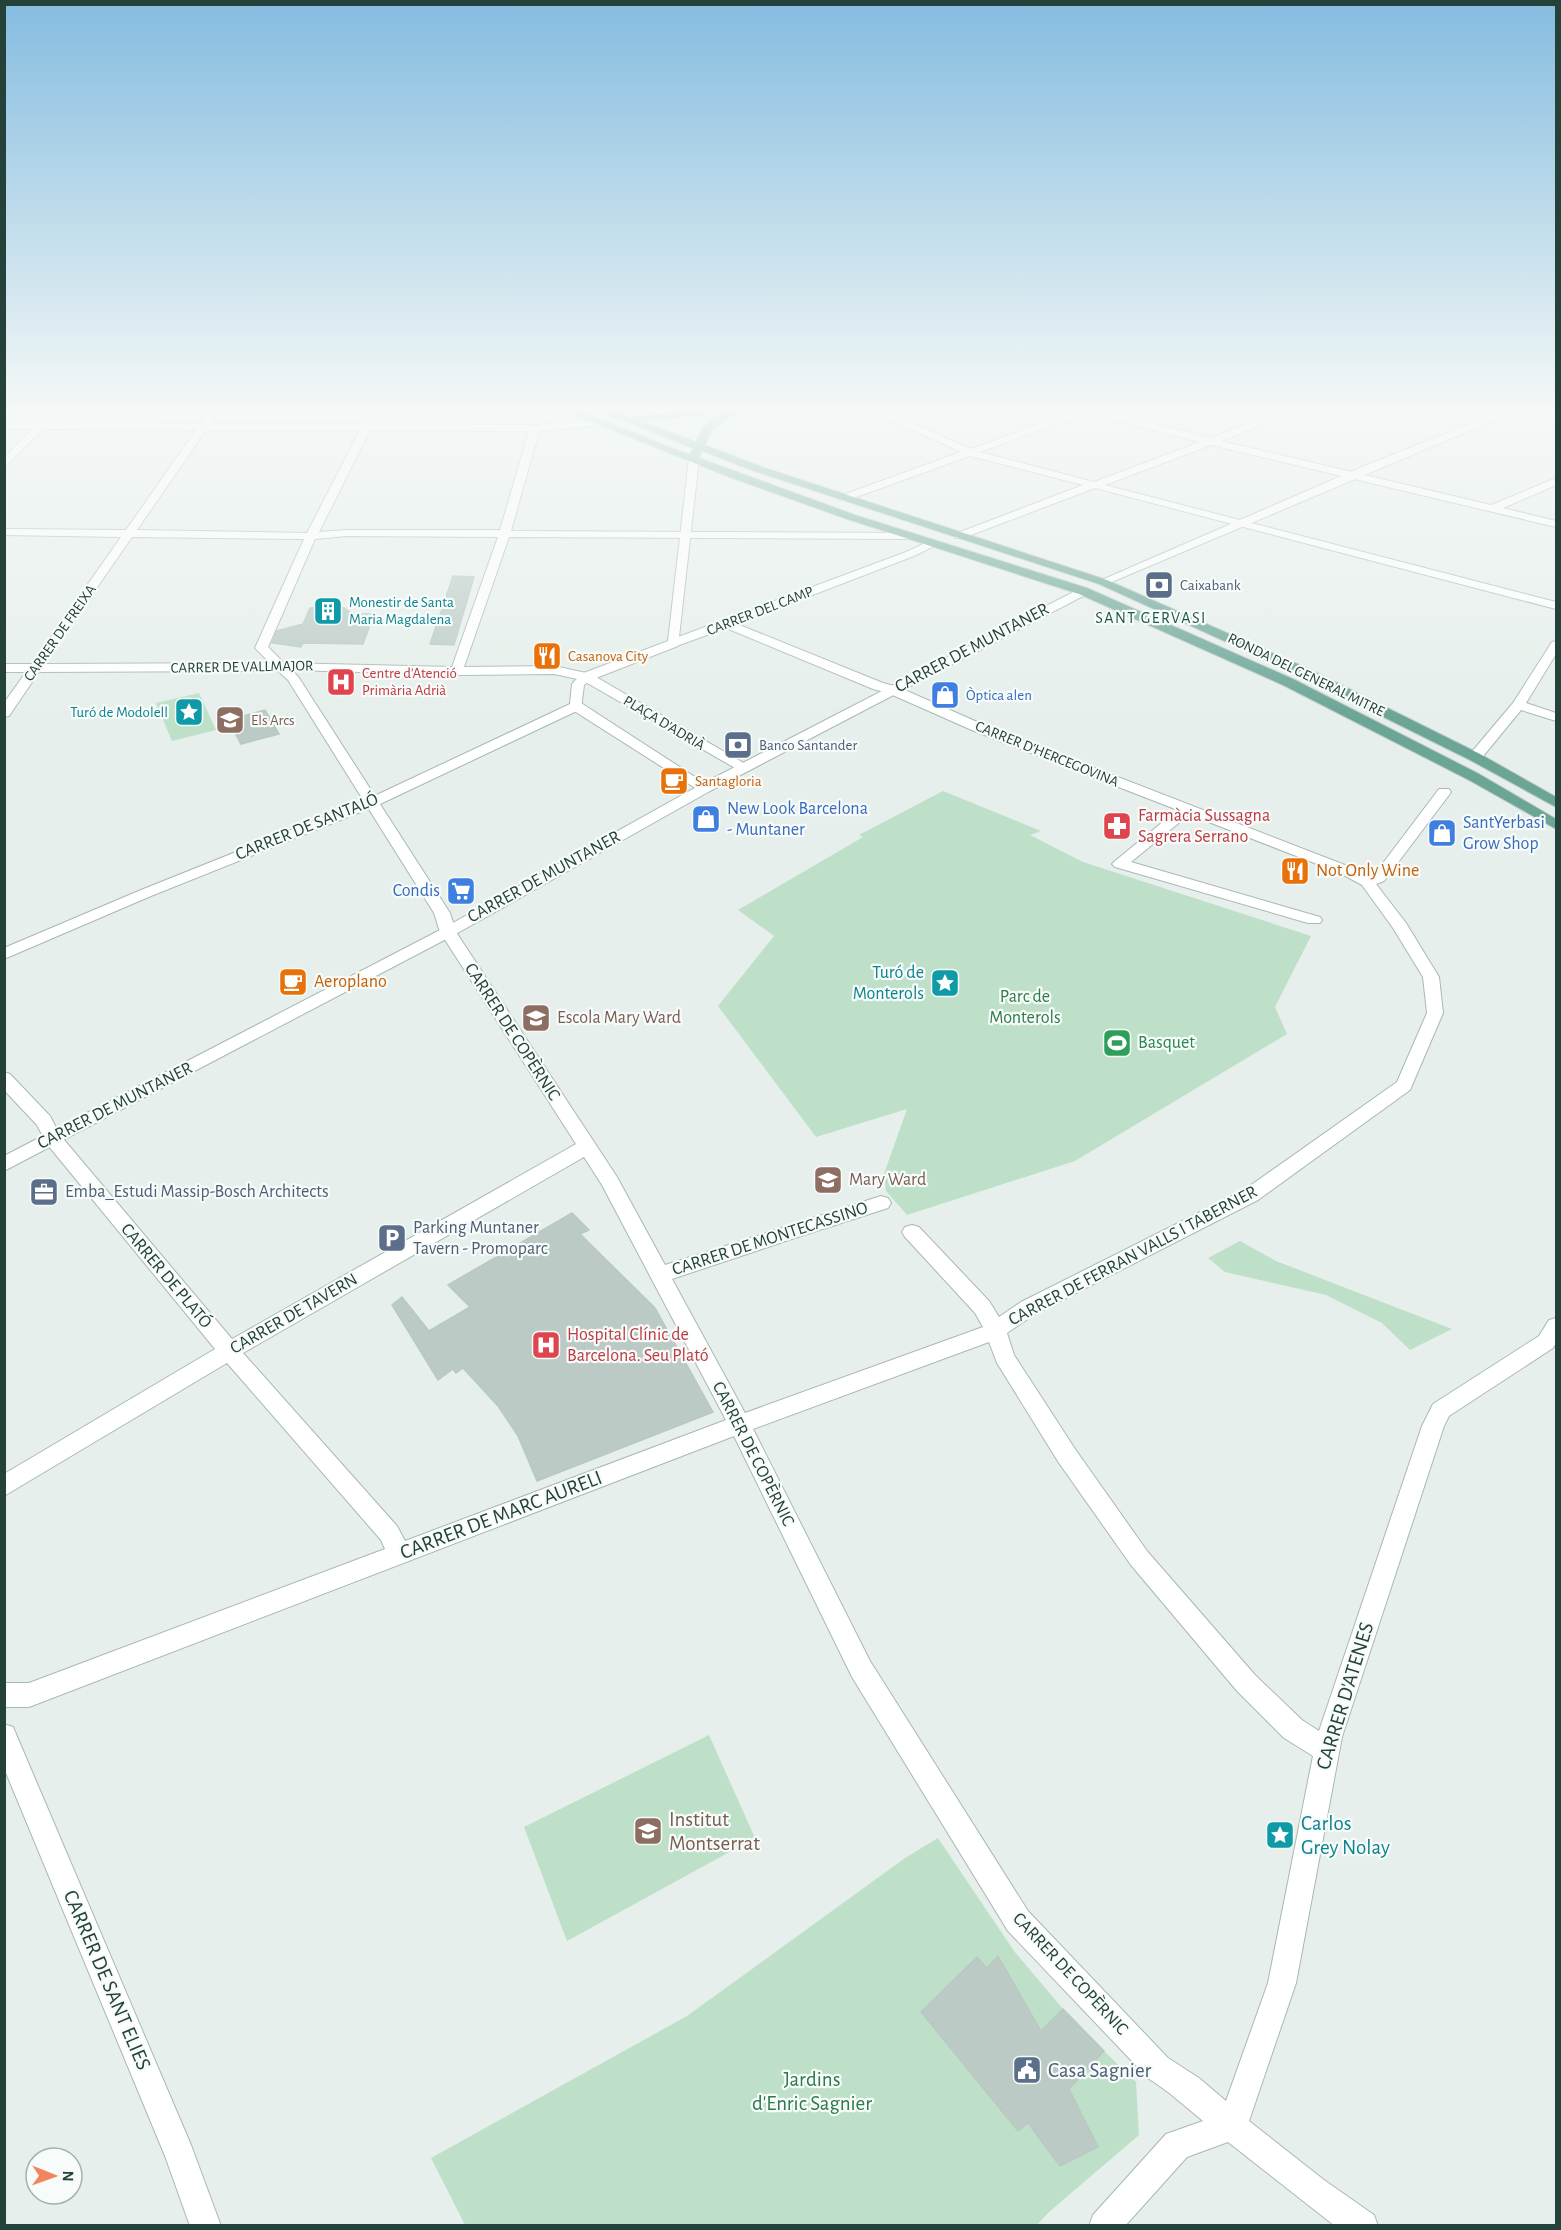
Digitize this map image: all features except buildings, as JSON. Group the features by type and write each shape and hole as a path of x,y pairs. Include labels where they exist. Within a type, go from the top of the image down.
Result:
{"main road":[{"name":"RONDA DEL GENERAL MITRE","path":"830,510 1083,591 1288,682 1474,777 1557,825"},
{"name":"RONDA DEL GENERAL MITRE","path":"881,510 1103,582 1306,673 1475,757 1557,803"},
{"path":"1083,591 1103,582"}],"street":[{"name":"CARRER DE FREIXA","path":"4,712 145,510"},
{"name":"CARRER DE COPÈRNIC","path":"324,510 261,648 293,678 442,913 448,932 610,1182 738,1425 861,1668 1018,1921 1158,2068 1179,2080 1318,2196 1363,2226"},
{"path":"457,670 511,510"},
{"path":"674,642 688,510"},
{"path":"959,536 1027,510"},
{"path":"1188,510 1557,606"},
{"path":"1103,582 1272,510"},
{"path":"1502,510 1557,524"},
{"path":"4,532 311,536 346,533 910,536"},
{"name":"CARRER DEL CAMP","path":"586,677 910,554 932,543"},
{"name":"CARRER DE MUNTANER","path":"4,1164 448,932 742,768 1083,591"},
{"name":"CARRER D'HERCEGOVINA","path":"727,624 878,687 893,690 980,729 1345,870 1367,882"},
{"path":"1475,757 1518,705 1557,645"},
{"name":"CARRER DE VALLMAJOR","path":"4,668 279,666 554,670 586,677"},
{"path":"576,706 578,684 586,677"},
{"name":"PLAÇA D'ADRIÀ","path":"586,677 742,768"},
{"path":"1518,705 1557,717"},
{"name":"PLAÇA D'ADRIÀ","path":"576,706 705,788"},
{"name":"CARRER DE SANTALÓ","path":"4,954 146,893 373,802 576,706"},
{"path":"1367,882 1379,878 1444,792"},
{"path":"1186,810 1120,864 1314,920"},
{"name":"CARRER DE FERRAN VALLS I TABERNER","path":"996,1330 1028,1308 1251,1195 1404,1086 1435,1013 1431,977 1400,926 1367,882"},
{"name":"CARRER DE PLATÓ","path":"4,1078 44,1121 52,1139 229,1352 389,1533 400,1554"},
{"name":"CARRER DE TAVERN","path":"4,1486 229,1352 586,1147"},
{"name":"CARRER DE MONTECASSINO","path":"658,1275 881,1203"},
{"path":"912,1232 982,1306 996,1330 1004,1357 1067,1456 1139,1558 1246,1683 1293,1729 1326,1750"},
{"name":"CARRER D'ATENES","path":"1232,2126 1282,1983 1326,1750 1433,1426 1441,1410 1546,1342 1557,1326"},
{"name":"CARRER DE MARC AURELI","path":"4,1695 29,1695 738,1425 969,1342 996,1330"},
{"name":"CARRER DE SANT ELIES","path":"4,1736 180,2156 206,2226"},
{"path":"1104,2226 1177,2145 1232,2126"}],"green space":[{"path":"199,693 216,730 172,741 156,703"},
{"name":"Parc de Monterols","path":"943,791 1041,831 1030,835 1083,862 1311,936 1275,1007 1287,1034 1075,1161 907,1215 886,1191 884,1174 907,1109 816,1137 718,1006 774,936 738,910 863,837 859,835"},
{"path":"1240,1241 1276,1261 1452,1329 1410,1350 1382,1323 1326,1295 1225,1272 1208,1258"},
{"path":"709,1735 755,1838 567,1941 524,1827"},
{"name":"Jardins d'Enric Sagnier","path":"938,1838 1014,1951 1063,2009 1041,2031 977,1958 921,2013 1018,2131 1028,2123 1060,2165 1098,2147 1069,2089 1104,2051 1136,2082 1139,2135 1049,2212 1037,2225 465,2225 431,2158 687,2016 905,1858"}],"place":[{"name":"Caixabank","path":"1159,585"},
{"name":"Monestir de Santa Maria Magdalena","path":"328,611"},
{"name":"Casanova City","path":"547,656"},
{"name":"Centre d'Atenció Primària Adrià","path":"341,682"},
{"name":"Òptica alen","path":"945,695"},
{"name":"Turó de Modolell","path":"189,712"},
{"name":"Els Arcs","path":"230,720"},
{"name":"Banco Santander","path":"738,745"},
{"name":"Santagloria","path":"674,781"},
{"name":"New Look Barcelona - Muntaner","path":"706,819"},
{"name":"Farmàcia Sussagna Sagrera Serrano","path":"1117,826"},
{"name":"SantYerbasi Grow Shop","path":"1442,833"},
{"name":"Not Only Wine","path":"1295,871"},
{"name":"Condis","path":"461,891"},
{"name":"Aeroplano","path":"293,982"},
{"name":"Turó de Monterols","path":"945,983"},
{"name":"Escola Mary Ward","path":"536,1018"},
{"name":"Basquet","path":"1117,1043"},
{"name":"Mary Ward","path":"828,1180"},
{"name":"Emba_Estudi Massip-Bosch Architects","path":"44,1192"},
{"name":"Parking Muntaner Tavern - Promoparc","path":"392,1238"},
{"name":"Hospital Clínic de Barcelona. Seu Plató","path":"546,1345"},
{"name":"Institut Montserrat","path":"648,1831"},
{"name":"Carlos Grey Nolay","path":"1280,1835"},
{"name":"Casa Sagnier","path":"1027,2070"}],"district":[{"name":"SANT GERVASI","path":"1151,618"}]}
